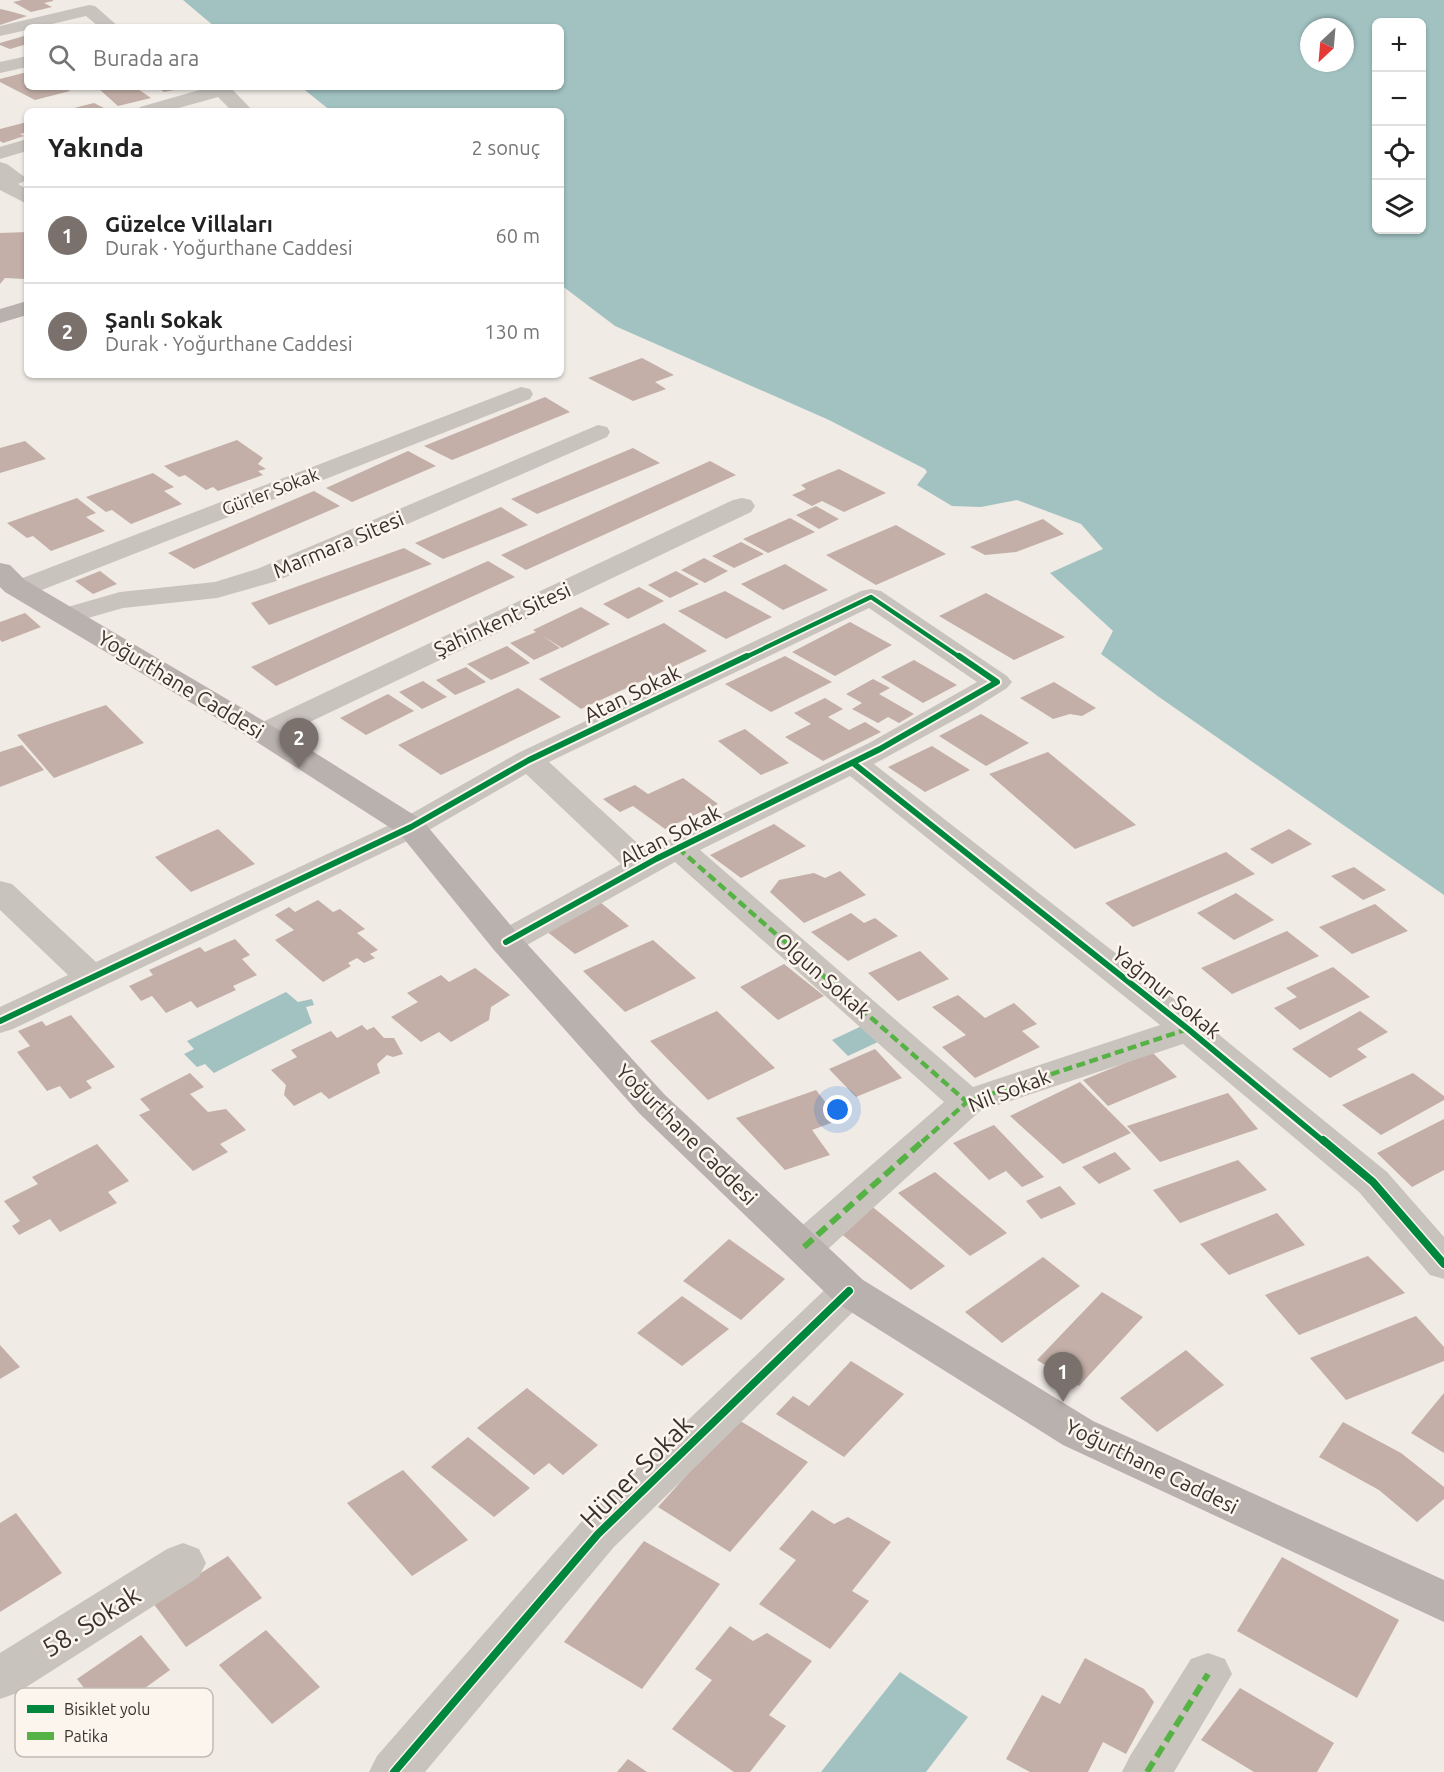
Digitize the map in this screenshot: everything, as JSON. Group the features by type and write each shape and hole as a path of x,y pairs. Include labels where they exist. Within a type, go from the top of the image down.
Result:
{"main road":[{"path":"0,316 24,309"},
{"name":"Yoğurthane Caddesi","path":"11,582 263,733 411,827 506,942 652,1104 849,1291 1078,1433 1444,1602"}],"street":[{"path":"30,24 89,10 106,24"},
{"path":"0,31 24,25"},
{"path":"0,68 24,62"},
{"path":"157,108 215,90"},
{"path":"223,90 240,108"},
{"path":"0,153 24,146"},
{"path":"0,177 24,196"},
{"name":"Gürler Sokak","path":"11,582 521,394"},
{"name":"Marmara Sitesi","path":"67,616 120,600 217,590 267,575 598,432"},
{"name":"Şahinkent Sitesi","path":"263,733 742,506"},
{"name":"Atan Sokak","path":"0,1021 411,827 529,760 871,597"},
{"name":"Altan Sokak","path":"506,942 642,866 853,763 954,710 997,682 871,597"},
{"path":"529,760 642,866"},
{"name":"Yağmur Sokak","path":"853,763 1188,1029 1372,1182 1444,1264"},
{"name":"Olgun Sokak","path":"678,848 967,1102"},
{"path":"0,891 92,978"},
{"name":"Nil Sokak","path":"804,1247 967,1102 1188,1029"},
{"name":"Hüner Sokak","path":"393,1772 598,1534 849,1291"},
{"name":"58. Sokak","path":"0,1678 183,1563"},
{"path":"1147,1772 1208,1674"}],"water":[{"path":"183,0 1444,0 1444,895 1159,697 1101,654 1113,631 1050,573 1103,549 1081,524 1017,500 981,507 952,506 917,485 927,472 925,469 829,420 615,326 564,287 564,108 327,108 305,90 564,90 564,24 211,24"},
{"path":"286,992 298,1002 312,999 314,1005 306,1007 312,1023 214,1073 205,1064 197,1067 184,1054 194,1049 187,1041"},
{"path":"864,1025 880,1041 848,1056 832,1040"},
{"path":"900,1672 968,1717 926,1772 821,1772"}],"building":[{"path":"53,1 44,3 52,7 31,12 13,2"},
{"path":"0,9 9,11 27,16 0,25"},
{"path":"24,36 24,45 10,49 0,43"},
{"path":"24,73 24,90 70,91 35,100 0,82 0,79"},
{"path":"100,90 139,90 151,98 118,106"},
{"path":"94,103 104,108 74,108"},
{"path":"24,123 24,133 20,134 24,136 3,143 0,141 0,129"},
{"path":"24,232 24,279 5,278 0,284 0,233"},
{"path":"642,358 674,375 655,382 666,389 633,401 588,378"},
{"path":"545,397 570,412 452,460 424,446"},
{"path":"237,440 263,458 258,464 266,469 258,471 263,475 218,491 213,487 206,490 185,475 179,477 164,466"},
{"path":"25,441 46,459 0,473 0,448"},
{"path":"633,448 660,463 537,514 511,499"},
{"path":"408,451 436,466 352,502 326,488"},
{"path":"710,461 736,475 526,570 501,555"},
{"path":"839,469 886,493 844,512 822,501 812,506 792,495 806,489 801,485"},
{"path":"153,473 174,487 164,491 182,504 131,524 112,510 106,512 86,497"},
{"path":"314,491 340,506 194,569 168,553"},
{"path":"77,498 96,513 86,517 105,531 51,551 33,536 27,538 7,523"},
{"path":"816,506 839,519 819,529 796,515"},
{"path":"501,507 528,525 443,559 415,543"},
{"path":"790,518 815,532 768,553 743,539"},
{"path":"1043,519 1064,534 1016,552 985,555 970,547"},
{"path":"896,525 946,554 876,585 826,555"},
{"path":"741,542 764,554 734,568 712,556"},
{"path":"404,548 432,564 269,625 251,603"},
{"path":"704,558 728,571 705,583 681,570"},
{"path":"488,561 515,577 276,686 251,667"},
{"path":"785,564 828,590 783,610 741,584"},
{"path":"100,571 117,584 93,594 75,581"},
{"path":"676,571 699,584 670,598 648,585"},
{"path":"639,587 664,601 628,619 603,604"},
{"path":"725,591 772,617 726,639 678,611"},
{"path":"986,593 1065,637 1014,660 939,616"},
{"path":"581,607 610,624 562,648 543,636 560,648 534,660 510,643 536,632 533,630"},
{"path":"25,613 41,627 2,642 0,622"},
{"path":"850,622 892,645 835,676 792,652"},
{"path":"664,623 707,651 581,709 539,679"},
{"path":"507,646 530,663 491,680 467,664"},
{"path":"785,656 832,682 771,712 725,684"},
{"path":"914,660 957,685 923,703 881,677"},
{"path":"466,667 486,682 455,695 436,680"},
{"path":"873,679 890,688 879,694 914,714 899,723 888,717 878,723 852,709 862,703 846,694"},
{"path":"423,681 447,697 422,709 399,692"},
{"path":"1054,682 1096,708 1082,716 1070,714 1053,719 1020,698"},
{"path":"518,688 561,717 441,775 398,745"},
{"path":"388,694 414,711 366,735 340,718"},
{"path":"825,698 843,709 828,717 849,730 865,722 881,732 823,761 785,737 811,724 794,713"},
{"path":"106,705 144,743 54,778 17,735"},
{"path":"981,714 1029,743 986,766 939,736"},
{"path":"745,729 789,763 761,775 718,741"},
{"path":"22,745 44,770 0,787 0,752"},
{"path":"932,746 970,770 925,792 888,767"},
{"path":"1048,752 1136,825 1075,849 989,774"},
{"path":"683,778 718,804 665,829 633,806 620,812 603,799 635,785 648,794"},
{"path":"774,824 806,846 741,878 710,855"},
{"path":"218,829 255,864 191,892 155,857"},
{"path":"1289,829 1312,844 1272,864 1250,849"},
{"path":"1226,852 1255,874 1133,927 1105,903"},
{"path":"1354,867 1386,890 1363,900 1331,876"},
{"path":"840,871 866,895 804,923 770,892 779,880 814,873 825,878"},
{"path":"1236,893 1274,920 1234,940 1197,913"},
{"path":"318,900 333,912 340,909 365,929 357,933 378,950 370,954 375,958 364,963 357,958 348,963 351,966 323,982 275,940 294,930 275,915 289,907 295,912"},
{"path":"600,902 629,926 575,954 545,930"},
{"path":"1375,904 1408,931 1352,954 1319,927"},
{"path":"851,913 864,923 875,918 898,936 848,961 811,932"},
{"path":"1287,931 1319,956 1232,994 1201,968"},
{"path":"235,939 250,955 242,959 257,975 233,986 236,990 197,1008 191,1001 166,1013 152,996 141,1001 129,986 153,975 149,970 200,947 205,952"},
{"path":"653,940 696,978 625,1012 583,971"},
{"path":"920,951 949,979 898,1001 868,973"},
{"path":"784,964 824,996 778,1020 740,987"},
{"path":"1333,967 1370,997 1300,1030 1274,1008 1297,997 1286,988"},
{"path":"475,968 510,995 491,1007 489,1020 451,1042 439,1032 421,1042 391,1017 418,1002 407,993 441,975 449,982"},
{"path":"958,995 985,1018 1014,1003 1037,1024 1022,1031 1040,1047 975,1078 942,1047 966,1035 932,1007"},
{"path":"717,1011 775,1068 708,1100 650,1041"},
{"path":"1360,1011 1388,1032 1357,1049 1367,1057 1330,1078 1292,1049"},
{"path":"71,1015 115,1067 86,1081 92,1088 70,1099 60,1086 47,1091 17,1052 30,1046 18,1031 42,1021 46,1026"},
{"path":"362,1025 367,1030 374,1027 384,1038 394,1038 403,1054 393,1057 387,1055 377,1064 380,1073 329,1099 321,1092 294,1106 284,1095 286,1085 271,1070 297,1057 291,1050 331,1031 337,1038"},
{"path":"875,1049 902,1078 856,1097 829,1069"},
{"path":"1152,1052 1177,1077 1108,1106 1083,1080"},
{"path":"190,1073 204,1087 190,1094 208,1112 226,1109 246,1130 220,1144 228,1152 193,1171 139,1115 150,1110 140,1099"},
{"path":"1413,1073 1444,1096 1444,1100 1381,1135 1342,1105"},
{"path":"1080,1082 1131,1133 1063,1164 1010,1116"},
{"path":"816,1090 839,1120 812,1130 830,1155 785,1170 736,1118"},
{"path":"1228,1093 1258,1129 1160,1162 1127,1126"},
{"path":"1444,1119 1444,1170 1412,1187 1377,1153"},
{"path":"994,1125 1044,1177 1022,1187 1006,1171 989,1180 953,1143"},
{"path":"97,1144 129,1181 108,1192 117,1203 60,1232 50,1219 19,1235 12,1226 20,1221 4,1201 38,1184 32,1177"},
{"path":"1115,1152 1131,1169 1099,1184 1082,1167"},
{"path":"1238,1160 1267,1190 1180,1223 1153,1190"},
{"path":"935,1172 1007,1233 970,1256 898,1193"},
{"path":"1060,1186 1076,1204 1041,1219 1026,1201"},
{"path":"869,1204 945,1266 911,1290 834,1228"},
{"path":"1277,1213 1305,1245 1229,1275 1200,1244"},
{"path":"729,1239 785,1279 741,1320 683,1281"},
{"path":"1368,1256 1405,1293 1299,1335 1265,1295"},
{"path":"1043,1257 1080,1286 1002,1343 965,1312"},
{"path":"1102,1292 1143,1317 1079,1386 1037,1360"},
{"path":"682,1296 729,1329 682,1366 637,1333"},
{"path":"1416,1316 1444,1347 1444,1361 1346,1400 1310,1358"},
{"path":"0,1345 20,1367 0,1379"},
{"path":"1186,1350 1224,1385 1157,1432 1120,1398"},
{"path":"851,1361 904,1394 844,1457 776,1414 793,1396 809,1406"},
{"path":"527,1388 598,1445 563,1475 549,1463 534,1475 477,1428"},
{"path":"1444,1393 1444,1453 1411,1433"},
{"path":"737,1419 808,1462 730,1552 658,1507"},
{"path":"1343,1422 1401,1453 1444,1487 1444,1499 1417,1522 1379,1490 1319,1457"},
{"path":"468,1437 530,1488 494,1517 431,1467"},
{"path":"403,1470 468,1540 412,1576 347,1503"},
{"path":"812,1510 834,1524 848,1517 891,1542 852,1591 869,1601 830,1649 759,1604 796,1560 779,1549"},
{"path":"16,1513 62,1573 0,1612 0,1523"},
{"path":"644,1541 720,1584 642,1689 564,1642"},
{"path":"228,1556 262,1598 186,1647 153,1603"},
{"path":"1282,1557 1399,1620 1357,1698 1237,1631"},
{"path":"730,1626 753,1641 767,1633 812,1661 769,1715 786,1726 750,1772 734,1772 672,1729 712,1680 695,1669"},
{"path":"266,1630 320,1687 272,1724 219,1665"},
{"path":"141,1635 170,1670 145,1688 84,1688 77,1679"},
{"path":"1085,1658 1144,1689 1154,1702 1126,1754 1103,1742 1088,1772 1030,1772 1006,1759 1042,1695 1060,1704"},
{"path":"1240,1688 1334,1743 1317,1772 1254,1772 1201,1740"},
{"path":"628,1759 647,1772 617,1772"}],"marked path":[{"path":"678,848 967,1102"},
{"path":"804,1247 967,1102 1188,1029"},
{"path":"1147,1772 1208,1674"}],"cycle path":[{"path":"0,1021 411,827 529,760 871,597 997,682 920,728 840,770 656,859 506,942"},
{"path":"853,763 1188,1029 1373,1182 1444,1264"},
{"path":"394,1772 598,1534 849,1291"}],"place":[{"name":"Şanlı Sokak","path":"299,768"},
{"name":"Güzelce Villaları","path":"1063,1402"}]}
